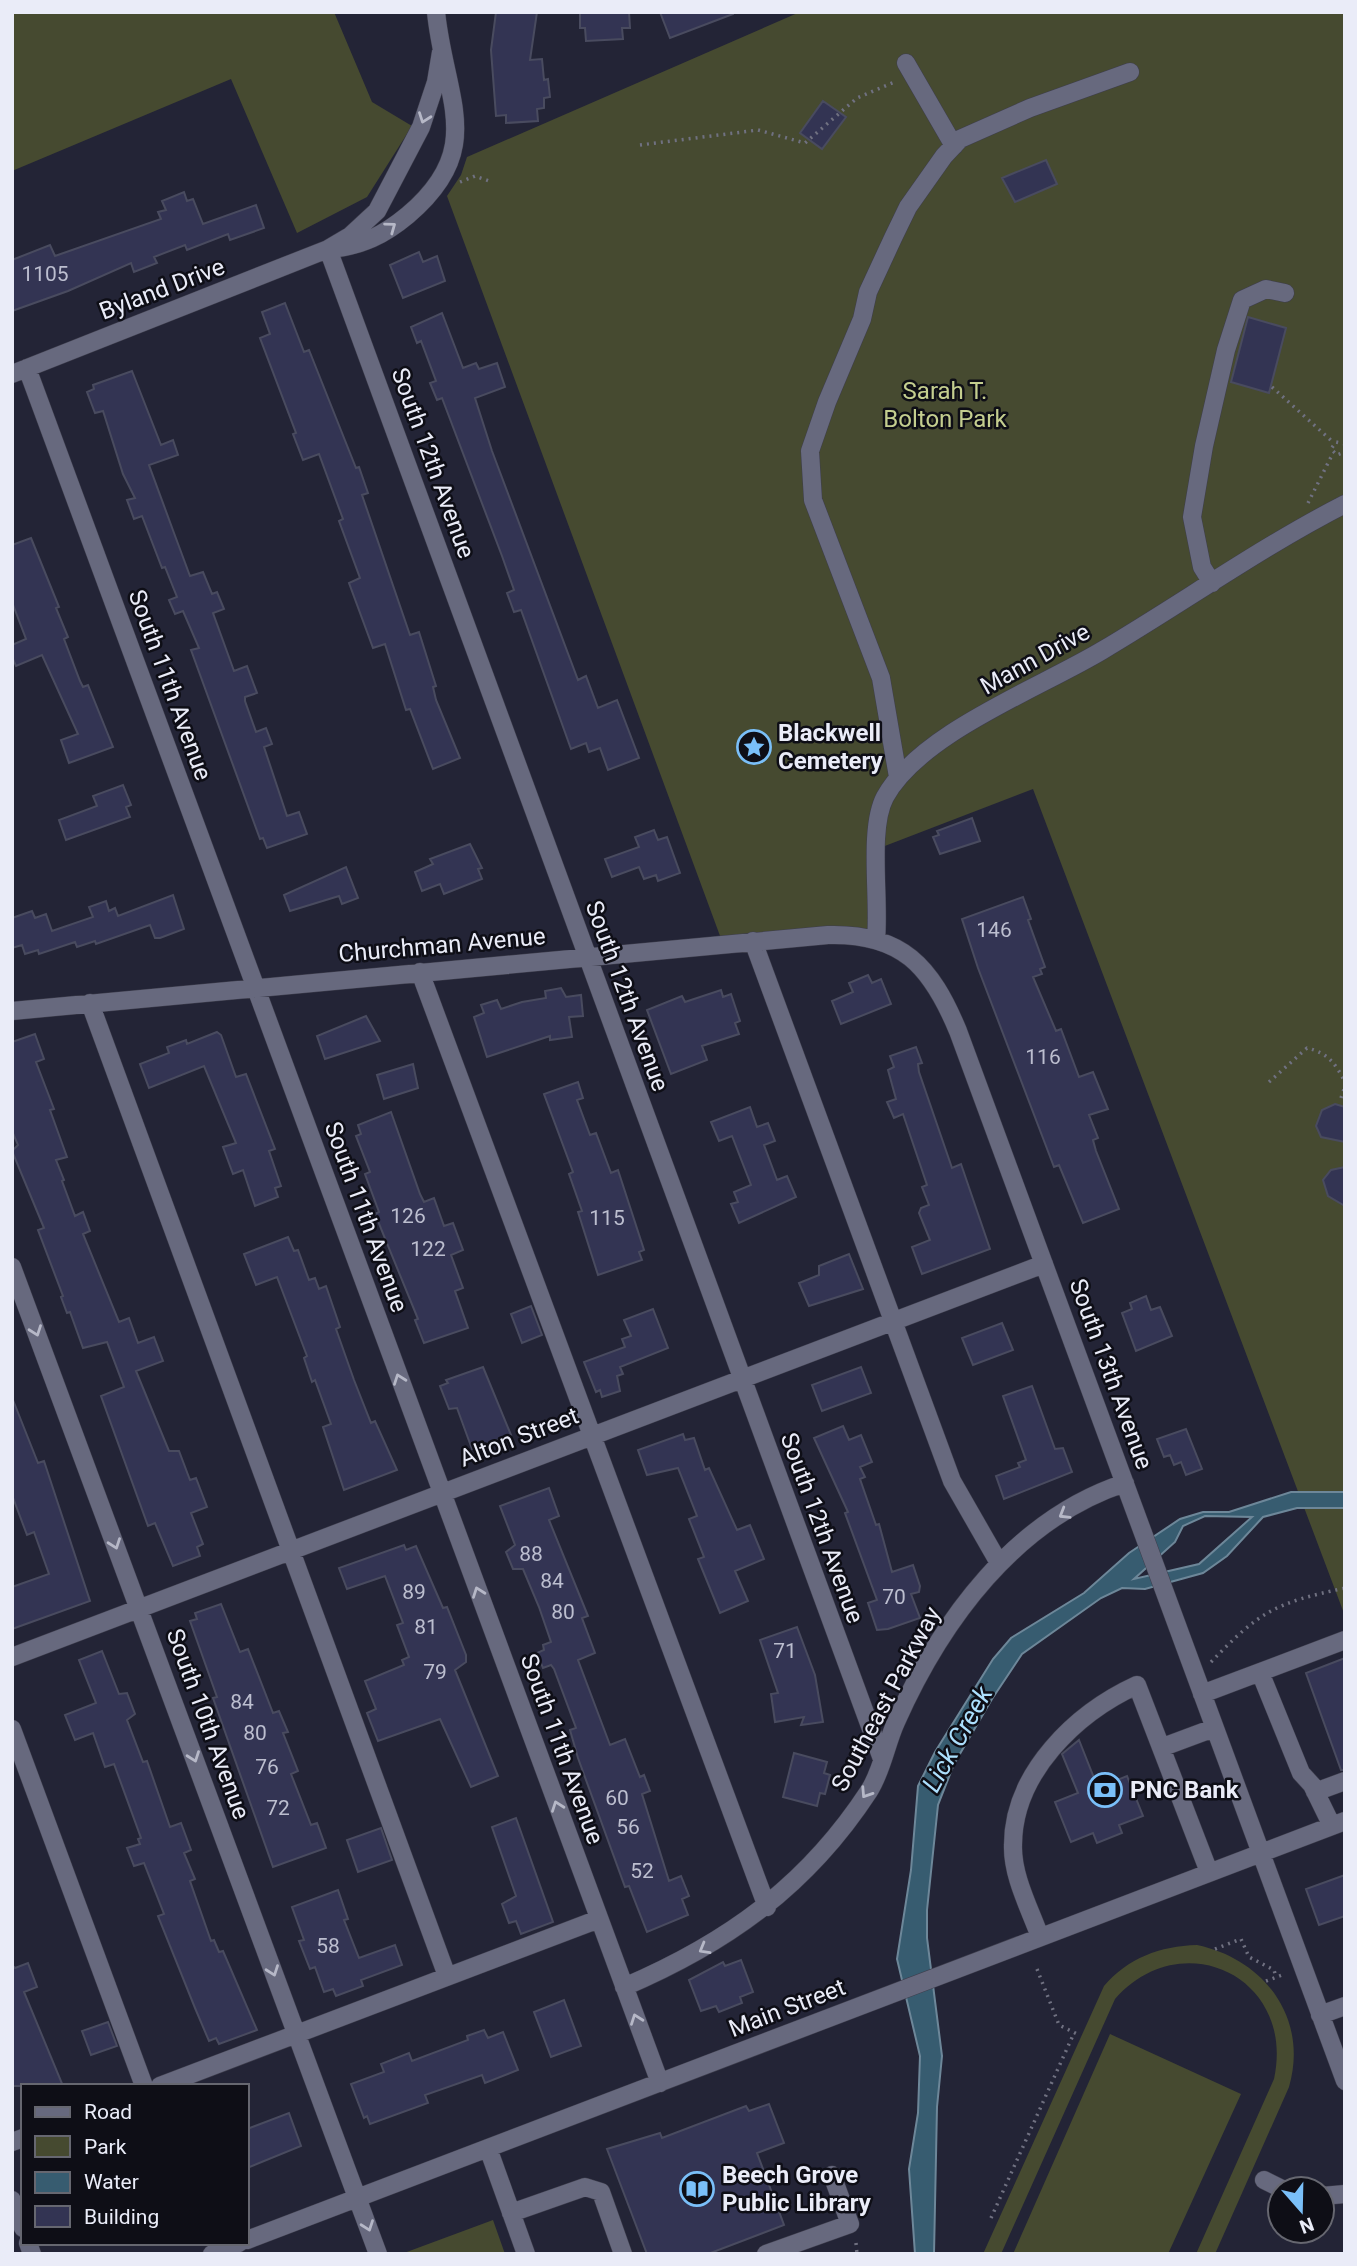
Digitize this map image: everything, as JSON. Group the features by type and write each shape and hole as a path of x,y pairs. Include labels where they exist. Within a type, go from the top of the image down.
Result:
{"street":[{"path":"328,249 355,247 375,239 428,198 443,179 453,159 457,129 441,52 436,12"},
{"path":"328,249 350,236 377,211 421,127 436,82 441,52"},
{"path":"909,69 954,146"},
{"path":"898,776 881,678 813,500 810,451 827,402 862,319 868,292 893,238 908,207 954,146 960,139 1010,116 1130,72"},
{"name":"Byland Drive","path":"20,371 328,249"},
{"name":"South 12th Avenue","path":"328,249 882,1759"},
{"path":"1212,583 1202,567 1192,517 1204,446 1226,350 1242,300 1266,289 1285,293"},
{"name":"South 11th Avenue","path":"20,371 254,987 660,2083"},
{"name":"Mann Drive","path":"876,939 879,904 877,821 884,799 898,776 919,756 947,736 1100,652 1345,504"},
{"name":"Churchman Avenue","path":"12,1011 753,941 841,934 876,939"},
{"name":"South 13th Avenue","path":"876,939 910,956 928,974 944,1000 1345,2081"},
{"path":"753,941 952,1480 999,1563"},
{"path":"420,972 767,1907"},
{"path":"90,1003 447,1976"},
{"name":"Alton Street","path":"12,1657 1044,1264"},
{"name":"South 10th Avenue","path":"12,1267 378,2254"},
{"name":"Southeast Parkway","path":"624,1987 702,1951 767,1907 836,1836 869,1791 904,1705 961,1608 999,1563 1058,1517 1125,1483"},
{"path":"1202,1694 1345,1640"},
{"path":"1260,1672 1301,1773 1339,1823"},
{"path":"1040,1937 1017,1874 1013,1847 1015,1819 1030,1784 1058,1741 1084,1715 1109,1698 1137,1685 1209,1872"},
{"path":"1163,1747 1214,1728"},
{"path":"12,1729 143,2084"},
{"path":"1315,1792 1345,1781"},
{"name":"Main Street","path":"248,2240 1339,1823"},
{"path":"165,2084 599,1919"},
{"path":"1320,2015 1345,2006"},
{"path":"488,2148 526,2254"},
{"path":"766,2254 850,2224 832,2175"},
{"path":"511,2213 586,2187 594,2188 601,2192 622,2254"},
{"path":"12,2200 21,2223"},
{"path":"212,2254 234,2245"}],"path":[{"path":"640,145 758,130 805,143 857,98 909,69"},
{"path":"458,182 475,176 492,182"},
{"path":"1272,387 1334,443 1345,444"},
{"path":"1293,533 1333,453 1334,443"},
{"path":"1333,453 1345,453"},
{"path":"1269,1082 1307,1048 1322,1052 1335,1062 1345,1084 1340,1098"},
{"path":"1345,1142 1345,1157"},
{"path":"1210,1662 1265,1612 1300,1598 1345,1588"},
{"path":"1215,1949 1241,1939 1249,1957 1274,1970 1276,1977"},
{"path":"1037,1969 1056,2021 1079,2035"},
{"path":"1266,1981 1285,1974"},
{"path":"991,2218 1074,2033"}],"green space":[{"path":"12,12 334,12 372,102 412,126 367,197 297,233 231,79 12,171"},
{"name":"Sarah T. Bolton Park","path":"800,12 1345,12 1345,1616 1033,789 877,849 876,939 723,944 447,196 461,175 467,157"},
{"path":"1197,1945 1221,1952 1242,1963 1276,1995 1286,2015 1294,2062 1289,2087 1215,2254 1196,2254 1274,2079 1276,2043 1268,2013 1251,1989 1228,1972 1201,1964 1171,1965 1142,1976 1115,1999 1001,2254 983,2254 1104,1986 1123,1968 1146,1955 1170,1948"},
{"path":"1110,2034 1241,2094 1168,2254 1013,2254"},
{"path":"493,2220 505,2254 404,2254 404,2253"}],"water":[{"name":"Lick Creek","path":"1291,1492 1345,1492 1345,1508 1297,1508 1263,1517 1227,1556 1203,1573 1145,1589 1122,1588 1101,1598 1022,1654 954,1764 938,1805 927,1910 927,1938 942,2056 937,2107 934,2254 915,2254 909,2169 918,2113 920,2056 897,1959 911,1870 918,1786 935,1752 993,1659 1011,1638 1084,1593 1129,1553 1180,1519 1203,1512 1229,1512","holes":["1205,1516 1252,1517 1199,1564 1134,1579 1175,1542 1183,1526"]}],"building":[{"path":"496,12 537,12 530,60 542,59 544,80 548,79 550,97 544,98 544,108 537,109 538,121 506,123 506,115 496,116 491,50"},
{"path":"580,12 629,12 630,28 622,28 623,39 586,41 585,28 580,28"},
{"path":"660,12 733,12 733,14 670,38"},
{"path":"823,101 846,117 822,149 800,133"},
{"path":"1046,160 1057,184 1015,202 1002,178"},
{"path":"184,192 187,201 193,199 203,224 256,205 264,228 230,240 228,234 187,250 185,245 154,257 157,263 134,272 131,263 68,291 12,311 12,260 50,245 55,256 161,219 158,212 166,210 162,201"},
{"path":"419,252 423,262 437,256 445,281 403,298 390,265"},
{"path":"285,303 304,352 309,350 356,468 359,467 368,493 362,495 410,635 419,632 436,686 433,687 436,700 460,758 433,769 410,709 406,710 385,644 373,648 349,583 360,578 339,521 343,519 319,454 303,460 293,434 296,433 260,338 270,334 262,312"},
{"path":"442,313 463,368 476,363 479,369 497,363 505,387 475,398 492,451 578,680 586,676 598,708 617,700 639,758 608,770 600,748 589,752 586,743 571,749 521,610 514,612 507,593 514,590 502,556 442,398 437,400 430,383 436,381 421,341 417,343 411,327"},
{"path":"1248,317 1286,328 1269,393 1231,382"},
{"path":"132,371 161,445 173,440 178,455 149,465 190,576 203,572 212,594 217,592 224,609 213,613 234,671 247,666 257,693 245,697 245,701 256,732 266,728 272,744 264,747 287,816 299,812 307,834 267,848 263,838 260,839 191,650 199,648 183,611 175,614 169,600 177,597 165,567 162,568 142,516 134,519 127,500 135,498 123,474 103,411 95,413 87,392 94,389 93,385"},
{"path":"31,538 59,607 56,608 68,637 64,639 80,681 83,687 88,685 113,747 69,763 61,740 78,734 42,655 16,666 12,657 12,645 26,639 12,602 12,545"},
{"path":"123,785 131,805 126,807 130,817 66,840 59,820 97,806 93,796"},
{"path":"972,818 980,841 940,854 933,837 939,835 937,831"},
{"path":"654,830 658,840 667,837 680,873 658,881 656,875 644,879 639,867 612,877 605,859 639,847 635,837"},
{"path":"470,844 482,868 478,869 482,879 444,894 440,884 422,891 415,872 433,864 430,859"},
{"path":"346,867 358,898 342,904 339,896 290,911 284,895"},
{"path":"173,895 184,929 160,938 155,938 150,925 96,944 95,941 77,947 75,942 39,954 38,950 25,954 22,945 12,948 12,918 32,911 35,918 46,914 52,931 93,917 89,907 106,901 109,911 115,908 118,916"},
{"path":"1023,897 1031,919 1028,920 1045,967 1040,969 1042,974 1033,977 1056,1031 1061,1029 1079,1077 1093,1072 1108,1109 1089,1115 1098,1138 1093,1140 1096,1151 1119,1209 1083,1223 1059,1165 1054,1167 962,919"},
{"path":"868,975 872,983 881,979 891,1004 841,1024 832,1001 853,992 849,983"},
{"path":"561,988 566,997 581,995 583,1016 569,1017 572,1037 550,1040 550,1036 487,1057 474,1017 484,1013 481,1005 497,1000 501,1009 546,998 545,991"},
{"path":"721,990 723,997 731,994 740,1021 735,1023 739,1034 702,1046 707,1060 671,1074 647,1010 682,996 685,1002"},
{"path":"366,1016 380,1041 325,1059 317,1036"},
{"path":"217,1032 221,1035 236,1077 246,1074 275,1149 269,1151 281,1186 275,1188 278,1197 255,1206 243,1170 233,1174 223,1147 236,1143 204,1066 149,1088 140,1064 169,1053 167,1047 186,1040 187,1044"},
{"path":"35,1034 44,1059 36,1062 54,1109 50,1110 67,1157 56,1160 64,1180 62,1181 75,1216 83,1212 90,1231 83,1234 119,1322 129,1318 138,1343 154,1337 163,1361 136,1371 169,1451 179,1451 190,1480 196,1478 207,1507 191,1513 203,1544 197,1547 200,1556 173,1566 155,1523 148,1526 101,1396 124,1387 107,1342 83,1348 70,1312 67,1313 38,1230 44,1228 12,1151 18,1145 12,1131 12,1042"},
{"path":"916,1047 922,1063 918,1064 919,1072 952,1168 961,1164 990,1249 922,1274 912,1247 930,1240 919,1213 921,1208 929,1205 922,1187 927,1185 903,1114 894,1118 887,1102 896,1099 888,1070 894,1067 890,1056"},
{"path":"413,1064 418,1088 384,1099 377,1075"},
{"path":"578,1082 583,1098 577,1100 590,1135 596,1133 611,1173 618,1170 644,1250 639,1252 642,1260 598,1275 578,1212 582,1211 569,1174 573,1172 544,1094"},
{"path":"1335,1104 1345,1107 1345,1142 1321,1137 1316,1126 1322,1110"},
{"path":"750,1107 757,1127 768,1123 775,1141 764,1145 777,1180 787,1176 796,1197 739,1223 731,1204 738,1202 734,1192 751,1185 732,1136 719,1141 711,1122"},
{"path":"391,1112 424,1202 434,1198 444,1226 453,1223 463,1250 451,1255 463,1288 455,1291 468,1328 424,1343 415,1320 418,1319 375,1214 379,1212 365,1174 370,1172 356,1136 361,1134 358,1125"},
{"path":"1345,1167 1345,1206 1328,1196 1323,1180 1331,1170"},
{"path":"288,1237 294,1251 298,1250 309,1280 315,1278 319,1289 326,1286 340,1327 336,1329 354,1380 371,1423 375,1421 397,1470 344,1490 323,1427 331,1424 315,1380 312,1382 304,1358 307,1356 277,1277 256,1285 244,1254"},
{"path":"849,1254 863,1289 809,1306 799,1283 819,1275 819,1266"},
{"path":"1146,1296 1151,1310 1160,1307 1172,1336 1136,1351 1122,1313 1132,1309 1130,1303"},
{"path":"531,1306 542,1335 522,1343 511,1314"},
{"path":"653,1309 668,1348 620,1367 623,1374 617,1376 620,1391 602,1397 600,1390 596,1392 584,1362 625,1347 622,1339 631,1336 624,1320"},
{"path":"1002,1323 1013,1350 973,1365 962,1338"},
{"path":"483,1367 511,1435 472,1449 457,1408 449,1409 440,1386 448,1383 446,1380"},
{"path":"861,1367 871,1393 822,1411 812,1385"},
{"path":"1032,1386 1055,1449 1063,1448 1072,1472 1004,1499 996,1476 1020,1467 1018,1463 1026,1460 1003,1396"},
{"path":"13,1400 38,1463 44,1461 90,1601 12,1629 12,1587 49,1574 34,1532 27,1535 12,1495"},
{"path":"843,1426 849,1440 861,1435 872,1462 860,1467 865,1477 860,1479 876,1525 879,1524 892,1572 913,1565 920,1586 919,1592 911,1594 920,1618 888,1629 877,1630 868,1603 877,1600 845,1513 848,1512 814,1438"},
{"path":"1186,1429 1202,1469 1186,1475 1181,1462 1174,1465 1170,1455 1164,1457 1157,1439"},
{"path":"683,1434 685,1440 694,1438 705,1470 709,1468 737,1530 750,1525 764,1559 735,1571 748,1601 720,1613 698,1559 704,1557 689,1519 697,1516 678,1468 647,1475 638,1450"},
{"path":"549,1488 559,1516 549,1520 588,1616 582,1618 595,1653 578,1660 610,1745 625,1739 640,1777 644,1775 650,1791 642,1794 669,1881 681,1876 689,1896 682,1899 688,1915 647,1932 629,1886 625,1887 578,1758 570,1730 576,1728 554,1669 551,1665 543,1668 537,1653 544,1650 543,1645 551,1642 539,1607 523,1569 513,1569 506,1552 515,1545 500,1506"},
{"path":"404,1545 406,1550 416,1546 443,1608 447,1607 466,1655 466,1662 455,1670 498,1776 471,1787 440,1719 378,1741 367,1713 376,1709 365,1681 404,1665 402,1660 409,1657 397,1625 403,1623 385,1576 347,1589 339,1568"},
{"path":"221,1604 240,1652 248,1649 273,1713 279,1711 288,1732 283,1733 298,1771 291,1774 311,1825 317,1823 326,1848 273,1867 213,1698 217,1697 190,1621 197,1619 195,1613"},
{"path":"797,1627 815,1675 823,1722 801,1725 804,1717 775,1722 771,1694 778,1693 760,1640"},
{"path":"102,1651 119,1694 127,1693 135,1714 127,1720 143,1762 147,1761 170,1827 181,1823 191,1850 184,1853 195,1879 190,1881 211,1941 214,1940 219,1952 223,1951 257,2030 219,2044 216,2038 209,2041 195,2008 158,1916 164,1914 144,1863 134,1866 127,1848 140,1844 138,1839 141,1838 114,1764 105,1767 93,1733 75,1740 65,1715 96,1703 79,1660"},
{"path":"1345,1658 1345,1770 1341,1770 1306,1673"},
{"name":"PNC Bank","path":"1079,1740 1098,1788 1127,1776 1143,1816 1119,1825 1122,1833 1097,1843 1093,1833 1071,1842 1055,1802 1078,1793 1062,1754"},
{"path":"794,1753 827,1762 824,1773 830,1775 825,1794 820,1793 817,1806 783,1797"},
{"path":"516,1818 553,1922 521,1934 516,1921 509,1923 502,1904 516,1896 492,1827"},
{"path":"381,1828 392,1860 358,1872 347,1840"},
{"path":"1345,1875 1345,1916 1319,1925 1306,1889"},
{"path":"338,1890 348,1919 344,1920 359,1958 395,1945 402,1965 361,1980 363,1986 336,1996 333,1989 324,1992 315,1967 310,1969 299,1941 304,1940 292,1907"},
{"path":"741,1960 753,1992 740,1997 742,2003 719,2012 716,2006 701,2011 689,1980 723,1962 725,1966"},
{"path":"28,1963 37,1987 24,1992 62,2084 12,2086 12,1965 15,1968"},
{"path":"564,2000 581,2046 551,2057 534,2012"},
{"path":"108,2022 117,2046 91,2055 82,2031"},
{"path":"484,2030 488,2038 503,2032 518,2070 485,2083 482,2075 425,2095 428,2103 370,2124 367,2116 364,2118 351,2084 384,2072 381,2064 409,2053 412,2061 468,2040 467,2036"},
{"name":"Beech Grove Public Library","path":"769,2104 784,2143 757,2153 784,2225 708,2254 647,2254 607,2149 660,2133 662,2138 746,2106 749,2111"},
{"path":"289,2113 301,2146 248,2168 248,2129"}],"place":[{"name":"Blackwell Cemetery","path":"754,747"},
{"name":"PNC Bank","path":"1105,1790"},
{"name":"Beech Grove Public Library","path":"697,2189"}]}
